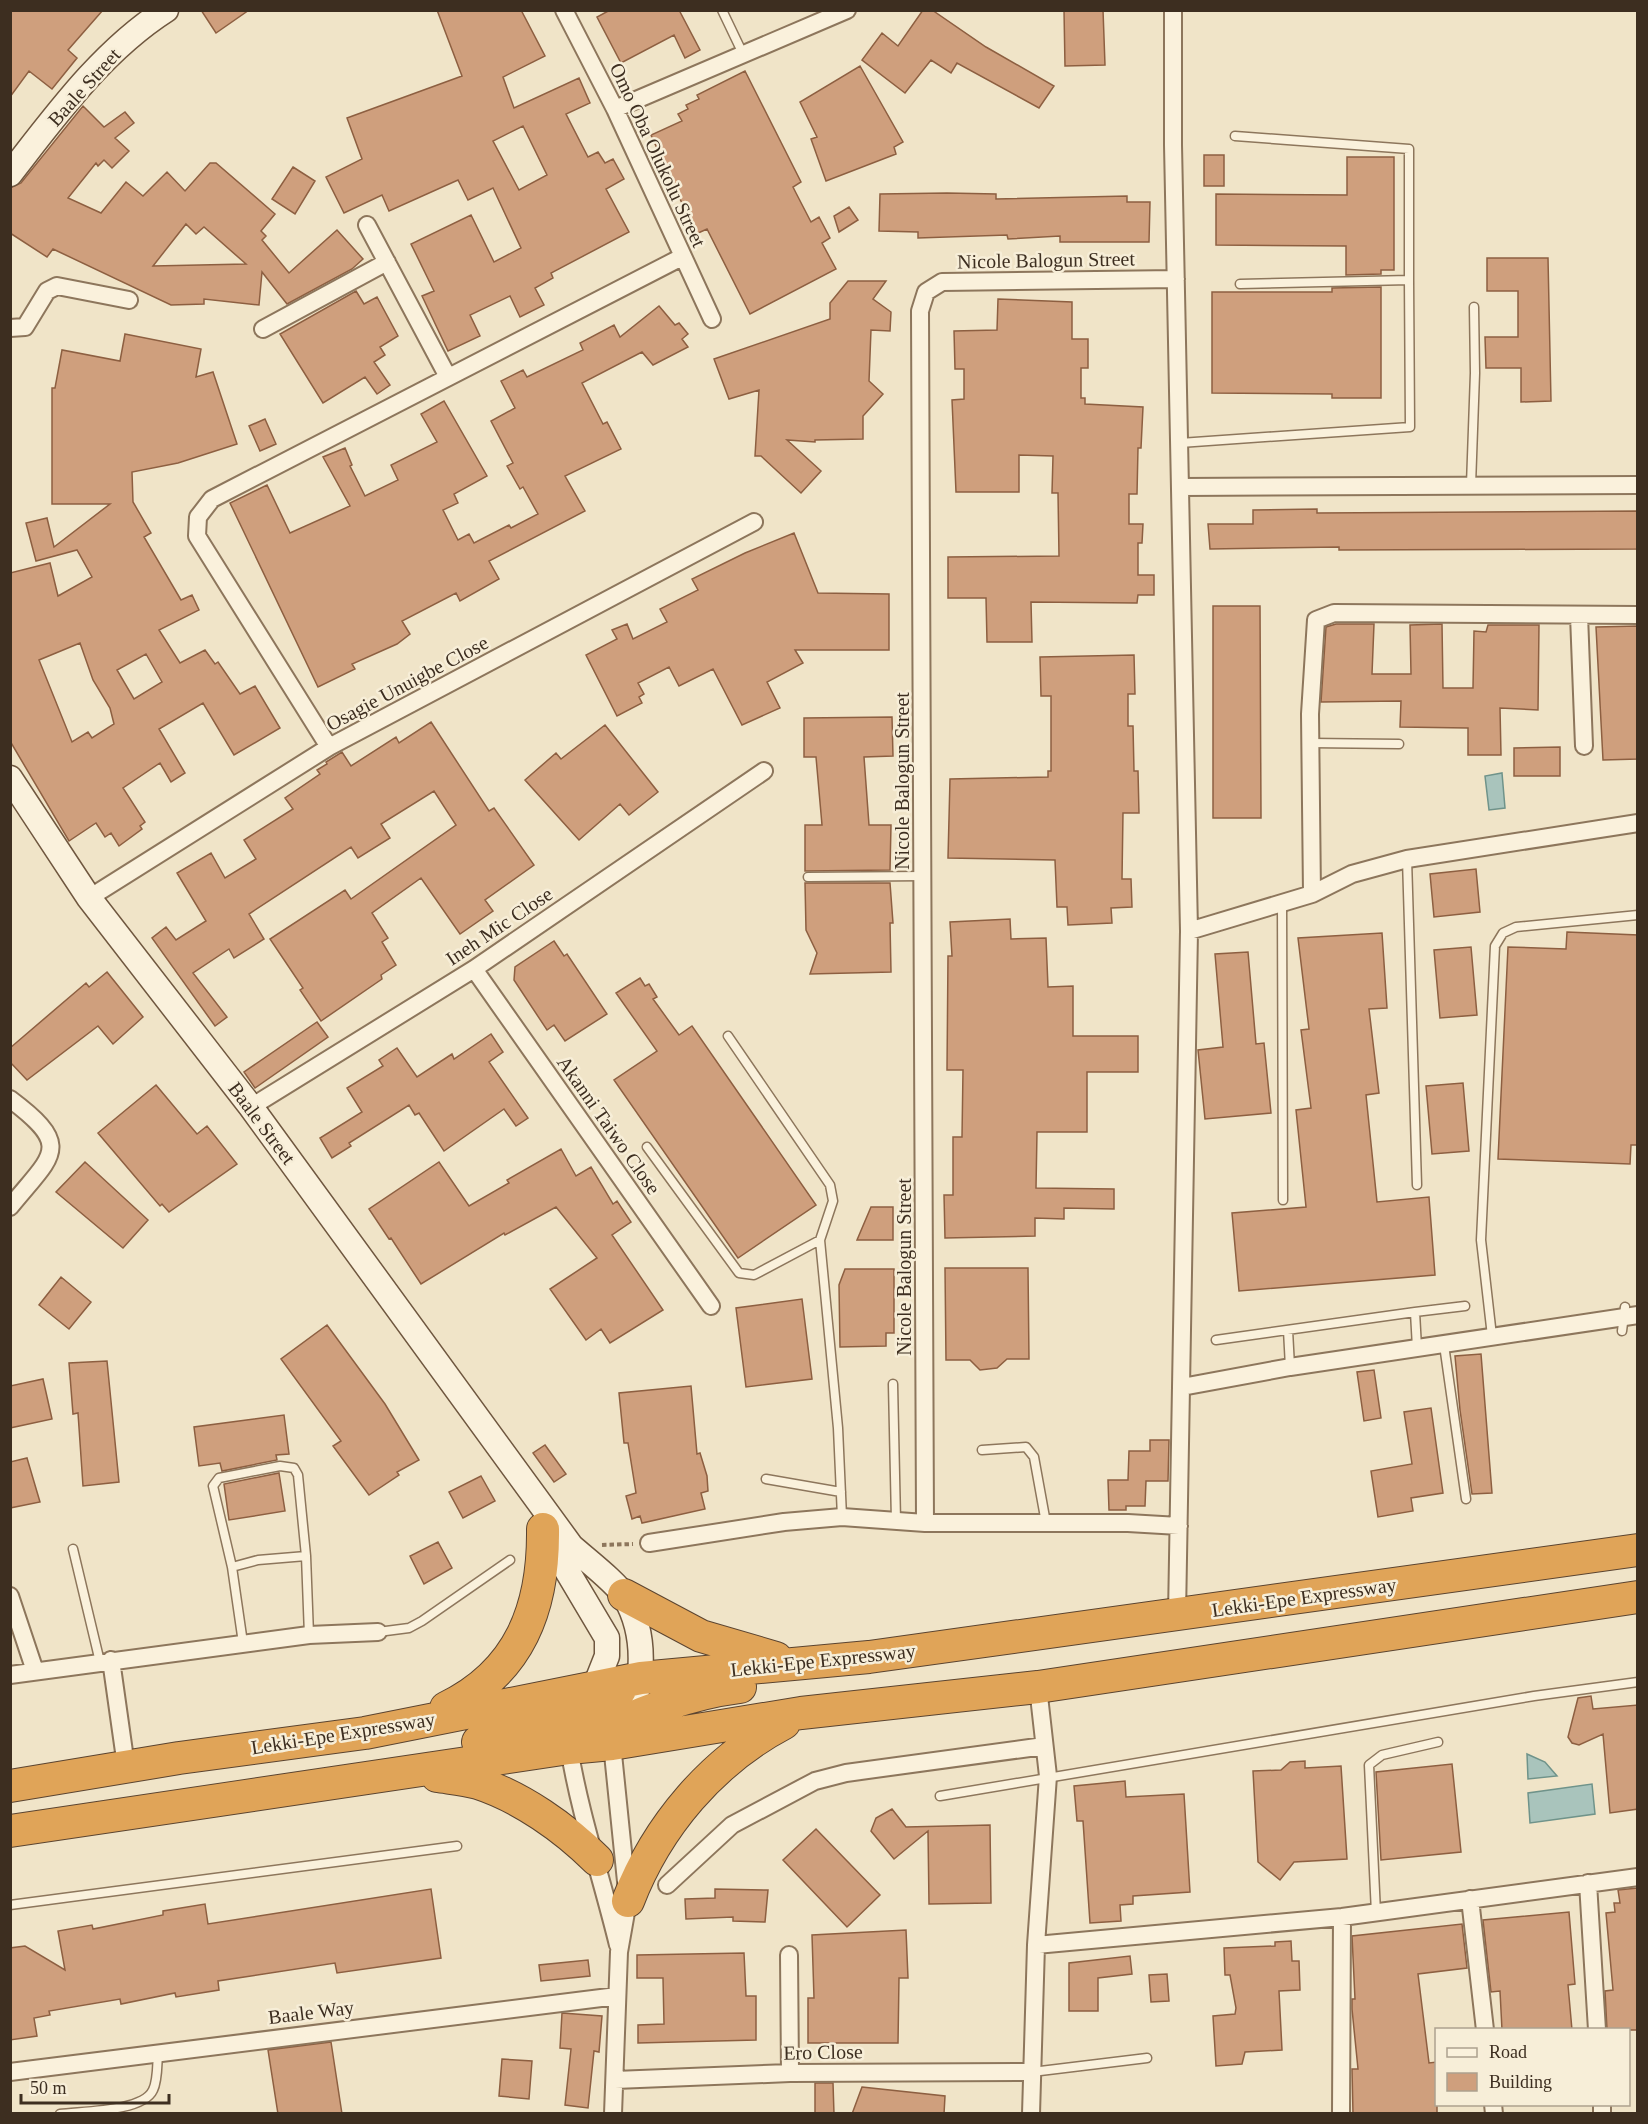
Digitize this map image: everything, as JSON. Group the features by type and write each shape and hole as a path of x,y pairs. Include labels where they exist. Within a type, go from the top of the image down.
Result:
{"highway":[{"path":"365,1733 433,1714 473,1695 495,1674 514,1650 538,1597 543,1564 543,1529"},
{"name":"Lekki-Epe Expressway","path":"641,1678 869,1657 1638,1550"},
{"path":"624,1595 701,1636 758,1654 786,1661 869,1657"},
{"path":"10,1831 569,1748 612,1744 801,1713 1038,1687 1638,1597"},
{"path":"569,1748 630,1716 709,1691 960,1657 996,1640"},
{"path":"110,1816 168,1794 471,1744 554,1727 590,1699 641,1678"},
{"name":"Lekki-Epe Expressway","path":"10,1786 590,1699"},
{"path":"628,1901 641,1867 658,1838 681,1808 711,1776 750,1742 801,1713"},
{"path":"382,1776 433,1775 477,1783 516,1800 580,1844 597,1860"}],"street":[{"name":"Baale Street","path":"10,174 73,93 141,26 166,10"},
{"name":"Omo Oba Olukolu Street","path":"564,10 615,109 712,319"},
{"path":"615,109 744,56 847,10"},
{"path":"1173,10 1173,145 1189,931 1177,1615"},
{"path":"367,225 448,377"},
{"path":"329,747 198,536 198,517 212,499 682,257"},
{"path":"263,329 387,262"},
{"name":"Nicole Balogun Street","path":"925,1523 920,311 926,292 942,282 1176,279"},
{"path":"10,328 25,327 47,291 57,286 129,300"},
{"path":"1181,487 1638,485"},
{"name":"Osagie Unuigbe Close","path":"89,898 329,747 754,522"},
{"path":"1312,894 1310,742 1312,659 1316,620 1334,613 1638,615"},
{"path":"1579,615 1584,746"},
{"name":"Ineh Mic Close","path":"251,1107 474,969 764,771"},
{"name":"Baale Street","path":"10,778 89,898 251,1107 515,1467"},
{"path":"1189,931 1312,894 1352,874 1407,859 1638,823"},
{"name":"Akanni Taiwo Close","path":"474,969 711,1306"},
{"path":"10,1099 36,1118 49,1133 52,1148 46,1163 10,1207"},
{"path":"1182,1388 1290,1367 1627,1317"},
{"path":"515,1467 543,1529 607,1638 607,1656 569,1748 577,1795 597,1860 619,1952"},
{"path":"515,1467 571,1546 624,1595 636,1624 641,1678 630,1716 612,1744 628,1901 619,1952 613,2114"},
{"path":"649,1543 784,1522 842,1517 925,1523 1179,1526"},
{"path":"10,1596 35,1671"},
{"path":"10,1675 309,1635 378,1632"},
{"path":"105,1661 126,1767"},
{"path":"1031,2114 1036,1945 1048,1776 1038,1687"},
{"path":"667,1885 732,1825 815,1781 846,1773 1044,1746"},
{"path":"1036,1945 1342,1917 1638,1876"},
{"path":"1588,1883 1597,2028"},
{"path":"1470,1899 1485,2028"},
{"path":"1341,2114 1342,1917"},
{"path":"789,1955 790,2073"},
{"name":"Baale Way","path":"10,2072 617,1996"},
{"name":"Ero Close","path":"615,2080 790,2073 1032,2072"}],"lane":[{"path":"722,10 744,56"},
{"path":"1180,443 1409,429 1409,149 1234,136"},
{"path":"1240,284 1409,280"},
{"path":"1471,485 1475,373 1474,307"},
{"path":"1310,742 1399,744"},
{"path":"1407,859 1417,1185"},
{"path":"808,877 923,876"},
{"path":"1282,903 1283,1200"},
{"path":"1492,1336 1481,1240 1495,946 1503,933 1516,927 1638,915"},
{"path":"728,1036 830,1185 833,1201 820,1240 842,1517"},
{"path":"647,1147 739,1273 754,1275 820,1240"},
{"path":"1216,1340 1465,1306"},
{"path":"1415,1312 1417,1348"},
{"path":"1288,1330 1290,1367"},
{"path":"1444,1345 1466,1499"},
{"path":"893,1384 896,1521"},
{"path":"982,1450 1026,1447 1034,1457 1046,1523"},
{"path":"243,1643 232,1567 213,1486 219,1478 280,1466 294,1467 298,1475 306,1556 309,1635"},
{"path":"766,1479 841,1492"},
{"path":"73,1549 105,1661"},
{"path":"232,1567 258,1560 306,1556"},
{"path":"378,1632 409,1628 422,1621 510,1560"},
{"path":"940,1796 1048,1776 1638,1682"},
{"path":"1376,1912 1369,1766 1382,1755 1438,1742"},
{"path":"10,1905 457,1846"},
{"path":"60,2114 132,2106 145,2100 153,2090 158,2052"},
{"path":"1032,2072 1147,2058"}],"path":[{"path":"571,1546 649,1543"}],"water":[{"path":"1502,773 1505,808 1489,810 1485,776"},
{"path":"1527,1754 1545,1762 1557,1776 1528,1779"},
{"path":"1592,1784 1595,1814 1530,1823 1528,1793"}],"building":[{"path":"10,10 103,10 68,50 77,58 52,89 29,71 10,97"},
{"path":"201,10 249,10 216,33"},
{"path":"437,10 521,10 545,56 503,77 514,108 579,78 590,103 566,114 588,157 598,152 605,163 613,159 624,179 606,189 629,232 551,273 553,278 535,288 544,305 520,317 510,296 470,315 480,336 448,351 422,296 434,291 411,244 471,215 494,262 521,248 493,188 468,200 458,180 389,211 382,195 344,213 326,177 362,159 347,118 462,76","holes":["523,126 547,175 519,190 493,141"]},
{"path":"610,10 679,10 700,50 685,58 674,35 621,63 597,17"},
{"path":"923,10 932,10 986,47 1054,86 1039,108 957,63 951,73 931,60 905,93 862,60 882,33 898,46"},
{"path":"1064,10 1103,10 1105,65 1065,66"},
{"path":"860,66 903,142 894,147 896,154 826,181 811,139 817,137 800,102"},
{"path":"745,71 801,182 793,187 796,193 811,222 819,217 830,238 822,243 836,269 750,314 707,229 696,234 651,135 682,121 678,114 688,109 686,105 699,99 697,95"},
{"path":"83,106 104,127 125,112 134,123 115,138 129,151 112,168 104,160 98,166 96,163 68,198 101,213 126,182 143,196 167,172 185,191 210,163 216,163 275,214 261,231 266,236 262,240 289,273 337,230 363,259 352,269 287,304 262,272 259,305 204,299 204,304 171,305 53,249 47,257 10,233 10,188 21,183","holes":["186,224 196,234 204,227 246,264 153,266"]},
{"path":"1204,155 1224,155 1224,186 1204,186"},
{"path":"1347,157 1394,157 1394,270 1381,270 1381,274 1346,275 1346,246 1216,245 1216,194 1347,195"},
{"path":"293,167 315,181 295,214 272,199"},
{"path":"880,194 996,194 996,199 1127,196 1127,202 1150,202 1149,242 1060,242 1060,236 1008,239 1007,235 918,238 918,232 879,231"},
{"path":"849,207 858,220 839,232 834,216"},
{"path":"1487,258 1548,258 1551,401 1521,402 1521,368 1486,368 1485,337 1518,337 1518,291 1487,291"},
{"path":"848,281 886,281 873,299 891,312 890,331 871,330 869,381 883,394 863,416 863,439 815,440 815,442 787,440 821,471 801,493 761,456 755,456 759,390 729,399 714,359 830,319 830,303"},
{"path":"1381,287 1381,398 1332,398 1332,394 1212,393 1212,292 1332,292 1332,288"},
{"path":"356,291 364,304 377,297 398,336 380,347 385,355 374,362 390,385 377,394 365,377 323,403 280,334"},
{"path":"998,299 1072,302 1072,339 1088,339 1088,368 1081,368 1081,398 1085,398 1085,404 1143,407 1141,448 1138,448 1137,494 1129,494 1129,524 1143,524 1142,543 1138,543 1138,575 1154,575 1154,595 1138,595 1137,603 1031,602 1032,642 987,642 986,598 948,598 948,557 1059,556 1058,493 1052,493 1053,456 1019,455 1019,492 956,492 952,400 964,399 964,369 955,369 954,331 997,330"},
{"path":"659,306 675,325 679,323 688,334 682,339 688,347 653,365 642,352 582,383 603,424 607,422 621,449 565,476 585,511 489,561 499,579 460,601 456,593 402,621 410,634 397,644 352,664 355,669 318,687 230,503 267,485 290,533 350,506 323,457 345,448 352,465 350,466 365,496 398,480 391,465 437,442 421,414 444,401 487,476 454,494 458,503 443,510 458,540 469,534 474,543 509,525 511,528 538,514 523,487 520,489 507,466 513,463 491,421 515,408 501,381 523,370 527,377 583,350 580,343 614,325 620,337"},
{"path":"125,334 201,349 196,377 213,372 237,444 178,463 132,472 133,502 151,533 144,537 181,600 192,595 199,610 159,630 180,663 205,650 215,664 218,662 240,694 255,686 280,728 234,755 203,703 159,729 185,773 171,782 160,763 123,788 145,822 140,826 142,829 119,846 111,833 105,837 96,823 69,841 10,741 10,573 50,563 58,596 92,577 77,550 36,561 26,523 47,518 54,547 110,504 52,504 52,388 55,388 62,350 120,361","holes":["80,643 93,680 110,708 114,724 92,738 88,732 72,742 39,660","146,654 162,682 134,699 117,670"]},
{"path":"265,419 276,444 260,451 249,426"},
{"path":"1317,509 1317,513 1638,511 1638,549 1339,550 1339,547 1210,549 1208,524 1253,524 1253,510"},
{"path":"794,533 818,593 889,594 889,650 795,650 803,663 767,682 780,708 742,725 713,669 679,686 669,667 638,683 644,694 639,697 642,703 617,716 586,655 617,639 612,630 627,624 633,639 667,622 660,609 698,590 692,579 745,553"},
{"path":"1213,606 1260,606 1261,818 1213,818"},
{"path":"1336,624 1374,624 1372,674 1411,674 1410,625 1442,624 1443,688 1473,688 1474,631 1486,632 1488,625 1539,625 1538,710 1500,708 1501,755 1468,755 1468,728 1400,727 1401,701 1321,702 1326,627"},
{"path":"1638,626 1638,759 1603,760 1596,627"},
{"path":"1134,655 1135,694 1128,694 1128,726 1133,726 1134,771 1138,771 1139,813 1123,813 1122,879 1131,879 1132,907 1111,908 1112,923 1068,925 1067,907 1057,907 1055,860 948,858 950,779 1048,777 1048,771 1051,771 1051,696 1041,696 1040,657"},
{"path":"892,717 893,756 864,757 869,825 891,825 890,870 805,871 805,825 822,825 816,757 804,757 804,718"},
{"path":"431,722 489,811 494,808 534,865 485,900 493,911 460,934 421,878 372,913 388,938 382,942 396,965 381,975 382,979 321,1021 300,990 303,988 270,939 345,890 351,899 456,825 434,791 381,824 390,838 358,858 351,847 249,914 264,939 234,958 229,949 193,973 227,1017 215,1026 152,938 166,927 176,940 206,921 177,873 211,853 225,878 256,859 244,840 293,809 285,798 320,774 317,770 327,764 326,762 342,752 351,766 396,737 399,743"},
{"path":"605,725 658,792 629,815 620,804 579,840 525,780 556,753 561,759"},
{"path":"1560,747 1560,776 1514,776 1514,748"},
{"path":"1476,869 1480,912 1434,917 1430,874"},
{"path":"805,883 890,883 893,923 890,923 891,972 810,974 817,953 806,930"},
{"path":"1010,919 1011,939 1046,938 1048,987 1073,986 1073,1036 1138,1036 1138,1072 1087,1072 1087,1132 1037,1132 1036,1188 1114,1189 1114,1209 1064,1208 1064,1219 1035,1218 1035,1236 945,1238 944,1195 953,1195 953,1137 962,1137 963,1070 947,1070 948,956 952,956 950,922"},
{"path":"1567,932 1638,935 1638,1145 1631,1145 1630,1164 1498,1159 1508,947 1566,949"},
{"path":"1382,933 1387,1008 1369,1009 1379,1093 1366,1095 1377,1202 1429,1197 1435,1275 1239,1291 1232,1213 1306,1207 1296,1110 1311,1108 1301,1030 1309,1029 1298,938"},
{"path":"554,941 564,956 567,954 607,1014 565,1041 554,1025 547,1030 514,980 515,967"},
{"path":"1471,947 1477,1015 1440,1018 1434,950"},
{"path":"1248,952 1256,1044 1264,1043 1271,1113 1205,1119 1198,1050 1223,1047 1215,954"},
{"path":"107,972 143,1017 113,1044 98,1026 27,1080 10,1062 10,1048 86,983 89,987"},
{"path":"640,978 645,986 649,984 657,997 653,999 679,1035 692,1026 816,1205 738,1258 614,1080 657,1051 616,993"},
{"path":"317,1022 328,1037 255,1088 244,1072"},
{"path":"491,1034 503,1052 489,1062 528,1118 516,1126 504,1109 444,1151 419,1113 415,1115 409,1105 349,1143 351,1146 332,1158 320,1138 362,1112 347,1088 383,1066 379,1060 397,1048 417,1077 452,1054 454,1059"},
{"path":"1463,1083 1469,1151 1432,1154 1426,1086"},
{"path":"156,1085 197,1134 207,1126 237,1164 169,1212 162,1204 160,1206 98,1133"},
{"path":"561,1149 576,1176 591,1167 613,1204 617,1201 631,1222 612,1235 663,1310 610,1343 601,1329 586,1340 550,1289 597,1258 556,1207 505,1235 504,1233 421,1284 369,1209 439,1162 469,1206 509,1183 507,1180"},
{"path":"85,1162 148,1220 123,1248 56,1192"},
{"path":"871,1207 893,1207 893,1240 857,1240"},
{"path":"945,1268 1028,1268 1029,1359 1007,1359 997,1368 980,1370 970,1360 946,1360"},
{"path":"845,1269 894,1269 894,1333 886,1333 886,1346 840,1347 839,1285"},
{"path":"61,1277 91,1302 69,1329 39,1305"},
{"path":"802,1299 812,1379 746,1387 736,1308"},
{"path":"327,1325 385,1404 419,1460 397,1472 399,1475 369,1495 333,1446 341,1441 281,1359"},
{"path":"1481,1354 1492,1493 1472,1494 1455,1356"},
{"path":"107,1361 119,1482 83,1486 78,1413 73,1414 69,1363"},
{"path":"1374,1370 1381,1418 1364,1421 1357,1372"},
{"path":"43,1379 52,1419 10,1428 10,1386"},
{"path":"691,1386 697,1454 700,1453 707,1476 708,1491 701,1493 705,1509 642,1523 640,1516 632,1519 626,1496 636,1493 628,1443 624,1443 619,1393"},
{"path":"1431,1408 1443,1493 1411,1498 1413,1511 1378,1517 1371,1471 1412,1464 1404,1412"},
{"path":"284,1415 289,1454 276,1455 277,1460 222,1471 220,1463 199,1466 194,1427"},
{"path":"1150,1440 1169,1440 1168,1481 1146,1481 1145,1506 1126,1506 1126,1510 1109,1510 1108,1480 1128,1480 1129,1451 1150,1451"},
{"path":"545,1445 566,1474 554,1482 533,1453"},
{"path":"27,1458 40,1502 10,1508 10,1462"},
{"path":"279,1473 285,1511 229,1520 224,1484"},
{"path":"481,1476 495,1501 463,1518 449,1492"},
{"path":"438,1542 452,1568 424,1584 410,1556"},
{"path":"1591,1696 1593,1709 1638,1705 1638,1809 1610,1813 1603,1734 1579,1745 1572,1743 1568,1737 1578,1698"},
{"path":"1305,1761 1305,1768 1341,1766 1347,1859 1294,1862 1280,1880 1258,1862 1253,1771 1281,1770 1290,1762"},
{"path":"1452,1764 1461,1852 1381,1860 1376,1772"},
{"path":"1125,1781 1126,1797 1184,1794 1190,1892 1133,1896 1133,1904 1120,1905 1121,1921 1090,1923 1083,1821 1077,1821 1074,1786"},
{"path":"892,1809 906,1827 990,1825 991,1903 929,1904 928,1831 894,1859 871,1831 876,1818"},
{"path":"816,1829 880,1895 847,1927 783,1860"},
{"path":"1638,1888 1638,2030 1607,2028 1605,1991 1613,1990 1606,1913 1615,1912 1614,1903 1620,1903 1618,1890"},
{"path":"431,1889 441,1958 337,1973 335,1963 218,1981 219,1990 176,1997 175,1993 121,2004 120,1999 49,2011 50,2015 34,2018 37,2036 10,2040 10,1948 25,1946 65,1970 58,1931 92,1925 93,1929 163,1915 163,1911 205,1904 208,1924"},
{"path":"715,1889 768,1890 765,1922 733,1921 733,1917 686,1919 685,1899 715,1898"},
{"path":"1569,1912 1575,1984 1568,1985 1572,2028 1502,2028 1500,1991 1491,1992 1483,1920"},
{"path":"1462,1924 1467,1968 1418,1974 1429,2063 1435,2062 1437,2114 1353,2114 1352,2069 1358,2069 1352,2009 1352,1999 1355,1999 1352,1936"},
{"path":"906,1930 908,1978 899,1978 898,2043 808,2043 808,1998 814,1998 812,1935"},
{"path":"1291,1941 1292,1961 1299,1961 1300,1990 1279,1991 1282,2050 1245,2052 1242,2064 1216,2066 1213,2016 1235,2014 1236,2008 1230,1975 1225,1975 1224,1948 1275,1946 1275,1942"},
{"path":"744,1953 746,1996 756,1996 756,2040 638,2043 638,2025 664,2024 663,1978 637,1978 637,1955"},
{"path":"1130,1956 1132,1974 1098,1978 1098,2011 1069,2011 1069,1963"},
{"path":"588,1960 590,1976 541,1981 539,1965"},
{"path":"1167,1974 1169,2001 1151,2002 1149,1975"},
{"path":"562,2013 602,2016 599,2052 594,2051 588,2108 565,2105 571,2049 560,2048"},
{"path":"331,2042 342,2114 278,2114 268,2050"},
{"path":"502,2059 532,2061 529,2099 499,2096"},
{"path":"815,2083 833,2083 834,2114 815,2114"},
{"path":"862,2087 945,2096 944,2114 852,2114"}]}
